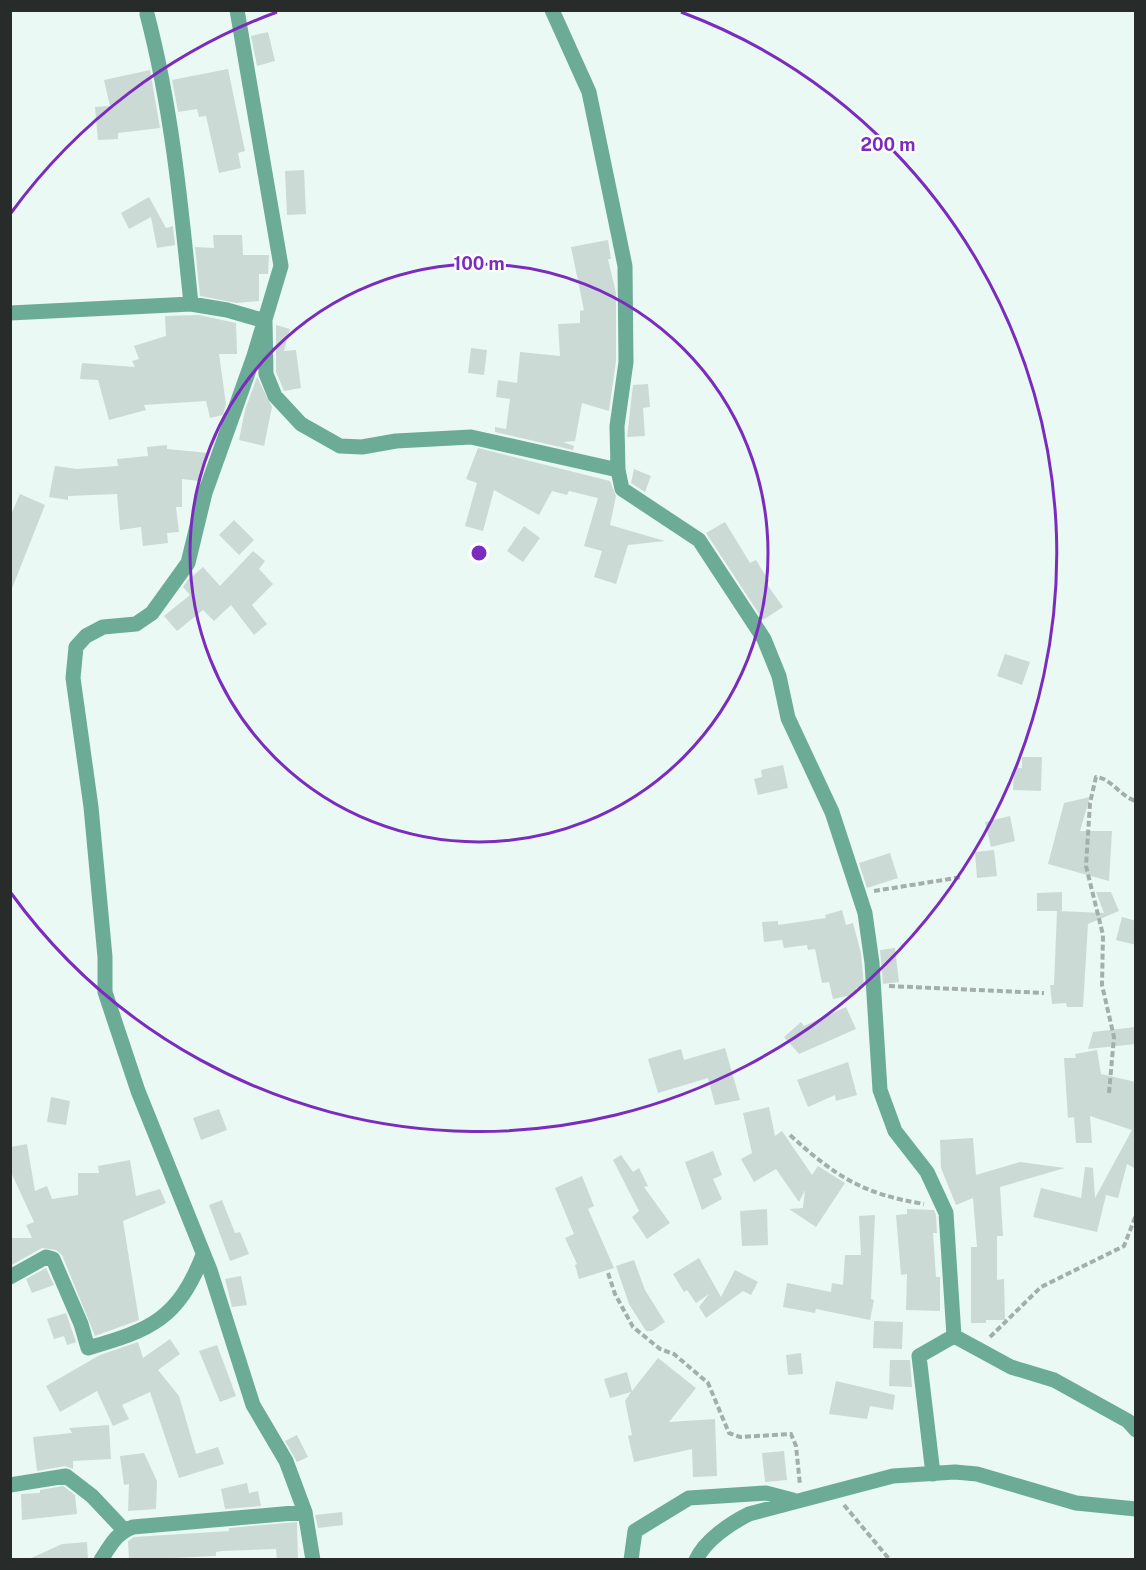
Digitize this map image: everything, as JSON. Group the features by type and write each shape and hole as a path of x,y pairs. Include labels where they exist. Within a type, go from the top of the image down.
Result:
{"street":[{"path":"237,10 281,266 265,321 206,493 188,563 152,613 136,624 103,627 86,636 76,647 73,678 91,807 105,957 105,992 138,1091 203,1255 253,1405 286,1461 305,1512 313,1560"},
{"path":"552,10 589,93 625,266 626,362 617,426 618,470 622,489 699,540 765,639 779,676 788,718 832,812 865,913 873,985 880,1090 895,1131 927,1172 946,1214 954,1336"},
{"path":"147,14 166,94 178,173 191,304"},
{"path":"10,313 191,304 227,310 265,321"},
{"path":"265,321 266,374 275,396 301,424 340,446 362,447 396,441 471,437 618,470"},
{"path":"10,1276 46,1257 53,1259 81,1324 88,1348 133,1335 156,1324 191,1286 203,1255"},
{"path":"954,1336 1011,1367 1054,1380 1128,1421 1136,1430"},
{"path":"933,1474 919,1356 954,1336"},
{"path":"696,1560 699,1552 732,1522 749,1514 797,1499 893,1476 976,1474 1076,1503 1095,1507 1136,1509"},
{"path":"10,1485 66,1476 92,1496 124,1530"},
{"path":"631,1560 635,1531 689,1498 766,1493 797,1499"},
{"path":"101,1560 124,1530 305,1512"}],"path":[{"path":"1109,1093 1114,1037 1102,985 1103,935 1086,866 1090,803 1096,777 1103,778 1124,795 1136,801"},
{"path":"858,893 962,876"},
{"path":"873,985 1044,993"},
{"path":"790,1135 837,1174 863,1188 882,1196 943,1208"},
{"path":"977,1350 1041,1287 1124,1246 1136,1215"},
{"path":"608,1273 615,1294 633,1327 660,1349 674,1354 708,1383 729,1434 740,1437 791,1434 796,1446 797,1499"},
{"path":"833,1490 890,1560"}],"building":[{"path":"268,32 275,61 257,66 251,36"},
{"path":"228,69 245,151 238,153 241,168 219,173 206,116 199,117 197,109 178,112 172,80"},
{"path":"150,70 160,128 118,133 118,139 98,140 95,107 110,106 104,80"},
{"path":"304,170 306,214 287,215 285,171"},
{"path":"149,197 166,228 173,226 175,245 157,248 151,217 129,229 121,213"},
{"path":"213,235 242,235 243,255 269,255 268,274 259,274 259,301 236,303 200,296 195,247 214,248"},
{"path":"608,240 611,259 608,259 616,293 616,361 609,411 582,403 575,441 563,442 574,446 573,450 495,432 495,427 506,429 510,399 496,397 498,380 517,383 520,352 560,356 558,324 580,323 580,311 584,310 571,247"},
{"path":"199,315 236,323 237,354 219,354 226,404 223,415 210,418 206,401 144,405 146,410 109,420 98,380 80,379 82,363 135,367 132,361 139,359 134,346 166,336 165,316"},
{"path":"276,325 290,329 284,351 296,350 301,388 284,391 276,372"},
{"path":"471,348 487,350 484,375 468,373"},
{"path":"257,377 272,407 264,446 239,440 245,410"},
{"path":"648,384 650,407 643,408 645,436 627,437 633,385"},
{"path":"167,445 167,449 209,453 199,481 182,479 182,507 176,507 179,532 167,533 168,543 143,546 141,527 120,530 117,494 68,496 68,500 49,497 55,466 77,469 118,466 117,459 148,456 147,447"},
{"path":"478,448 610,481 616,496 610,525 665,541 628,545 616,584 594,577 602,551 584,546 598,498 569,491 567,495 552,491 539,515 494,490 483,531 465,526 477,483 466,479"},
{"path":"634,469 651,476 645,492 631,483"},
{"path":"20,494 45,505 11,591 10,517"},
{"path":"234,520 254,540 239,555 219,535"},
{"path":"725,522 750,563 756,560 769,581 766,583 783,607 763,620 706,533"},
{"path":"524,526 540,538 523,562 507,551"},
{"path":"253,551 265,561 259,569 273,584 252,605 267,624 254,635 231,605 214,621 203,610 177,631 164,616 190,595 183,587 187,581 203,567 220,586"},
{"path":"1005,654 1030,662 1022,685 997,676"},
{"path":"1022,757 1042,757 1041,791 1013,790 1014,768 1022,768"},
{"path":"783,765 788,788 758,795 754,779 762,777 761,770"},
{"path":"1090,797 1080,831 1112,831 1109,881 1048,864 1064,803"},
{"path":"1010,816 1015,841 991,847 985,822"},
{"path":"994,850 997,876 977,878 975,852"},
{"path":"890,853 898,878 867,888 859,863"},
{"path":"1062,892 1062,911 1058,911 1104,913 1096,892 1111,892 1119,911 1088,924 1083,1007 1067,1007 1066,1003 1052,1004 1050,985 1054,985 1057,911 1037,911 1037,893"},
{"path":"842,910 846,925 853,923 861,953 864,987 856,988 857,994 833,999 829,982 822,983 815,949 808,950 807,945 784,948 782,940 764,942 762,922 778,921 778,925 826,918 825,915"},
{"path":"1122,917 1136,921 1136,945 1116,940"},
{"path":"895,948 899,982 883,984 880,950"},
{"path":"846,1007 856,1029 799,1054 784,1037 801,1022 804,1026"},
{"path":"1135,1027 1136,1044 1088,1049 1093,1032"},
{"path":"725,1048 740,1100 715,1105 708,1078 658,1093 648,1059 681,1049 684,1060"},
{"path":"1097,1050 1101,1074 1136,1082 1136,1169 1127,1164 1118,1198 1106,1195 1097,1232 1033,1217 1041,1188 1081,1198 1085,1167 1093,1168 1095,1198 1132,1130 1090,1116 1092,1143 1076,1143 1074,1117 1068,1118 1064,1058 1076,1058 1075,1054"},
{"path":"848,1062 857,1095 836,1101 835,1095 808,1107 797,1080"},
{"path":"51,1097 70,1101 66,1125 47,1122"},
{"path":"769,1107 775,1136 782,1131 812,1175 818,1166 845,1183 816,1227 789,1209 803,1208 805,1190 799,1202 776,1169 754,1182 741,1159 752,1153 743,1113"},
{"path":"219,1109 227,1130 201,1140 193,1118"},
{"path":"973,1138 976,1175 1020,1162 1065,1168 1000,1187 1003,1236 997,1236 997,1280 1004,1279 1005,1320 986,1320 986,1323 971,1323 971,1247 977,1247 973,1198 956,1205 941,1168 940,1140"},
{"path":"27,1144 35,1191 47,1186 52,1199 78,1195 78,1173 99,1173 98,1166 130,1160 136,1196 160,1189 166,1203 123,1221 139,1320 95,1336 62,1255 56,1250 42,1248 10,1266 10,1238 32,1238 26,1225 34,1222 10,1170 10,1147"},
{"path":"713,1151 722,1175 713,1179 722,1199 702,1210 685,1162"},
{"path":"621,1155 633,1172 639,1168 648,1186 644,1187 670,1223 647,1239 632,1217 639,1211 613,1160"},
{"path":"582,1176 594,1206 588,1209 614,1268 579,1279 575,1265 577,1264 565,1238 574,1234 555,1188"},
{"path":"222,1200 235,1233 240,1232 249,1254 230,1261 209,1205"},
{"path":"767,1209 768,1245 742,1246 740,1211"},
{"path":"907,1209 934,1210 936,1215 937,1233 933,1233 936,1277 940,1277 940,1311 906,1310 907,1274 901,1275 896,1215 907,1214"},
{"path":"875,1215 871,1299 874,1300 870,1320 816,1309 815,1313 783,1307 787,1283 831,1292 832,1283 843,1285 845,1255 861,1255 859,1216"},
{"path":"699,1258 721,1297 735,1270 758,1282 751,1295 743,1291 706,1318 699,1307 709,1294 696,1303 687,1290 684,1292 673,1274"},
{"path":"634,1260 645,1290 665,1322 652,1331 646,1331 629,1304 616,1266"},
{"path":"46,1268 54,1285 32,1293 26,1279"},
{"path":"241,1276 247,1305 232,1307 225,1279"},
{"path":"66,1313 76,1342 67,1345 64,1336 54,1339 47,1319"},
{"path":"874,1321 903,1322 902,1349 873,1348"},
{"path":"170,1339 180,1354 158,1370 179,1396 196,1454 218,1447 224,1464 179,1478 150,1392 122,1405 129,1419 113,1426 97,1391 60,1412 46,1386 100,1355 138,1342 143,1358"},
{"path":"217,1345 236,1396 220,1402 199,1351"},
{"path":"801,1353 803,1374 788,1375 786,1355"},
{"path":"658,1358 696,1388 669,1422 715,1419 717,1476 693,1477 692,1449 634,1462 628,1436 632,1435 625,1401 631,1392 610,1398 604,1379 627,1372 632,1391"},
{"path":"890,1360 910,1360 912,1387 889,1386"},
{"path":"836,1381 895,1395 893,1410 870,1406 867,1419 829,1414"},
{"path":"109,1425 111,1459 73,1461 73,1469 65,1466 37,1471 33,1437 72,1433 69,1428"},
{"path":"297,1435 308,1457 297,1462 285,1441"},
{"path":"784,1451 787,1480 765,1482 762,1453"},
{"path":"144,1453 157,1481 156,1509 128,1511 129,1484 124,1485 120,1456"},
{"path":"247,1483 249,1493 258,1491 261,1506 225,1509 221,1489"},
{"path":"63,1486 75,1495 77,1514 22,1520 21,1494 40,1493 40,1490"},
{"path":"342,1512 343,1525 318,1528 315,1515"},
{"path":"297,1522 298,1560 277,1560 276,1549 222,1551 216,1552 216,1556 129,1560 128,1541 134,1537 229,1531 229,1528"},
{"path":"87,1542 88,1560 27,1560 62,1544"}]}
